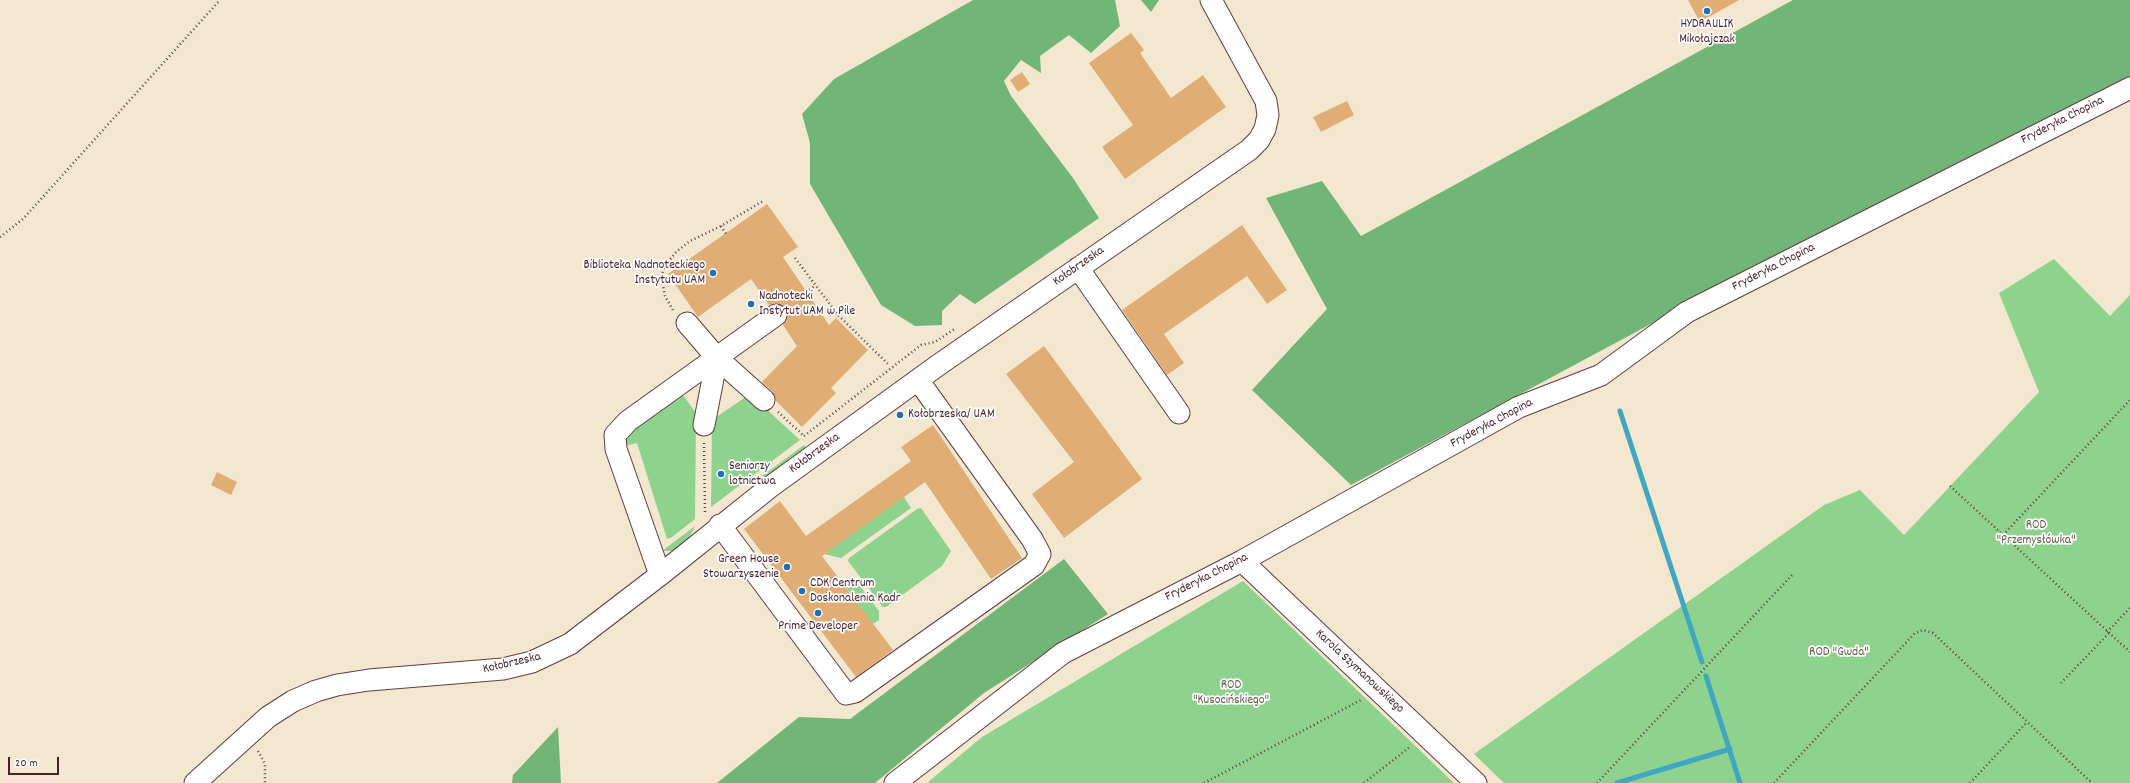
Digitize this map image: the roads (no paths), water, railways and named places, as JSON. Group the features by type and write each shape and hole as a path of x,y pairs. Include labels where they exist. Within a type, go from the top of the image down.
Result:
{"street":[{"name":"Kołobrzeska","path":"195,783 268,716 288,704 316,691 338,685 370,680 470,673 503,669 532,662 570,644 660,575 714,531 819,452 918,380 1249,150 1259,140 1265,129 1268,115 1266,101 1211,0"},
{"name":"Fryderyka Chopina","path":"895,783 1062,653 1242,561 1519,407 1601,375 1687,312 2130,88"},
{"path":"1078,268 1179,414"},
{"path":"660,575 614,440 617,430 776,315"},
{"path":"687,323 716,358 764,400"},
{"path":"704,425 716,358"},
{"path":"714,531 846,694 855,692 1034,565 1040,554 1032,539 918,380"},
{"name":"Karola Szymanowskiego","path":"1242,561 1476,783"}],"waterway":[{"path":"1620,411 1702,662"},
{"path":"1706,676 1740,783"},
{"path":"1617,783 1730,749"}],"place":[{"name":"HYDRAULIK Mikołajczak","path":"1707,11"},
{"name":"Biblioteka Nadnoteckiego Instytutu UAM","path":"713,273"},
{"name":"Nadnotecki Instytut UAM w Pile","path":"751,304"},
{"name":"Kołobrzeska/ UAM","path":"900,415"},
{"name":"Seniorzy lotnictwa","path":"721,474"},
{"name":"Green House Stowarzyszenie","path":"787,567"},
{"name":"CDK Centrum Doskonalenia Kadr","path":"802,591"},
{"name":"Prime Developer","path":"818,613"}],"park label":[{"name":"ROD \"Przemysłówka\"","path":"2036,534"},
{"name":"ROD \"Gwda\"","path":"1839,653"},
{"name":"ROD \"Kusocińskiego\"","path":"1231,694"}]}
